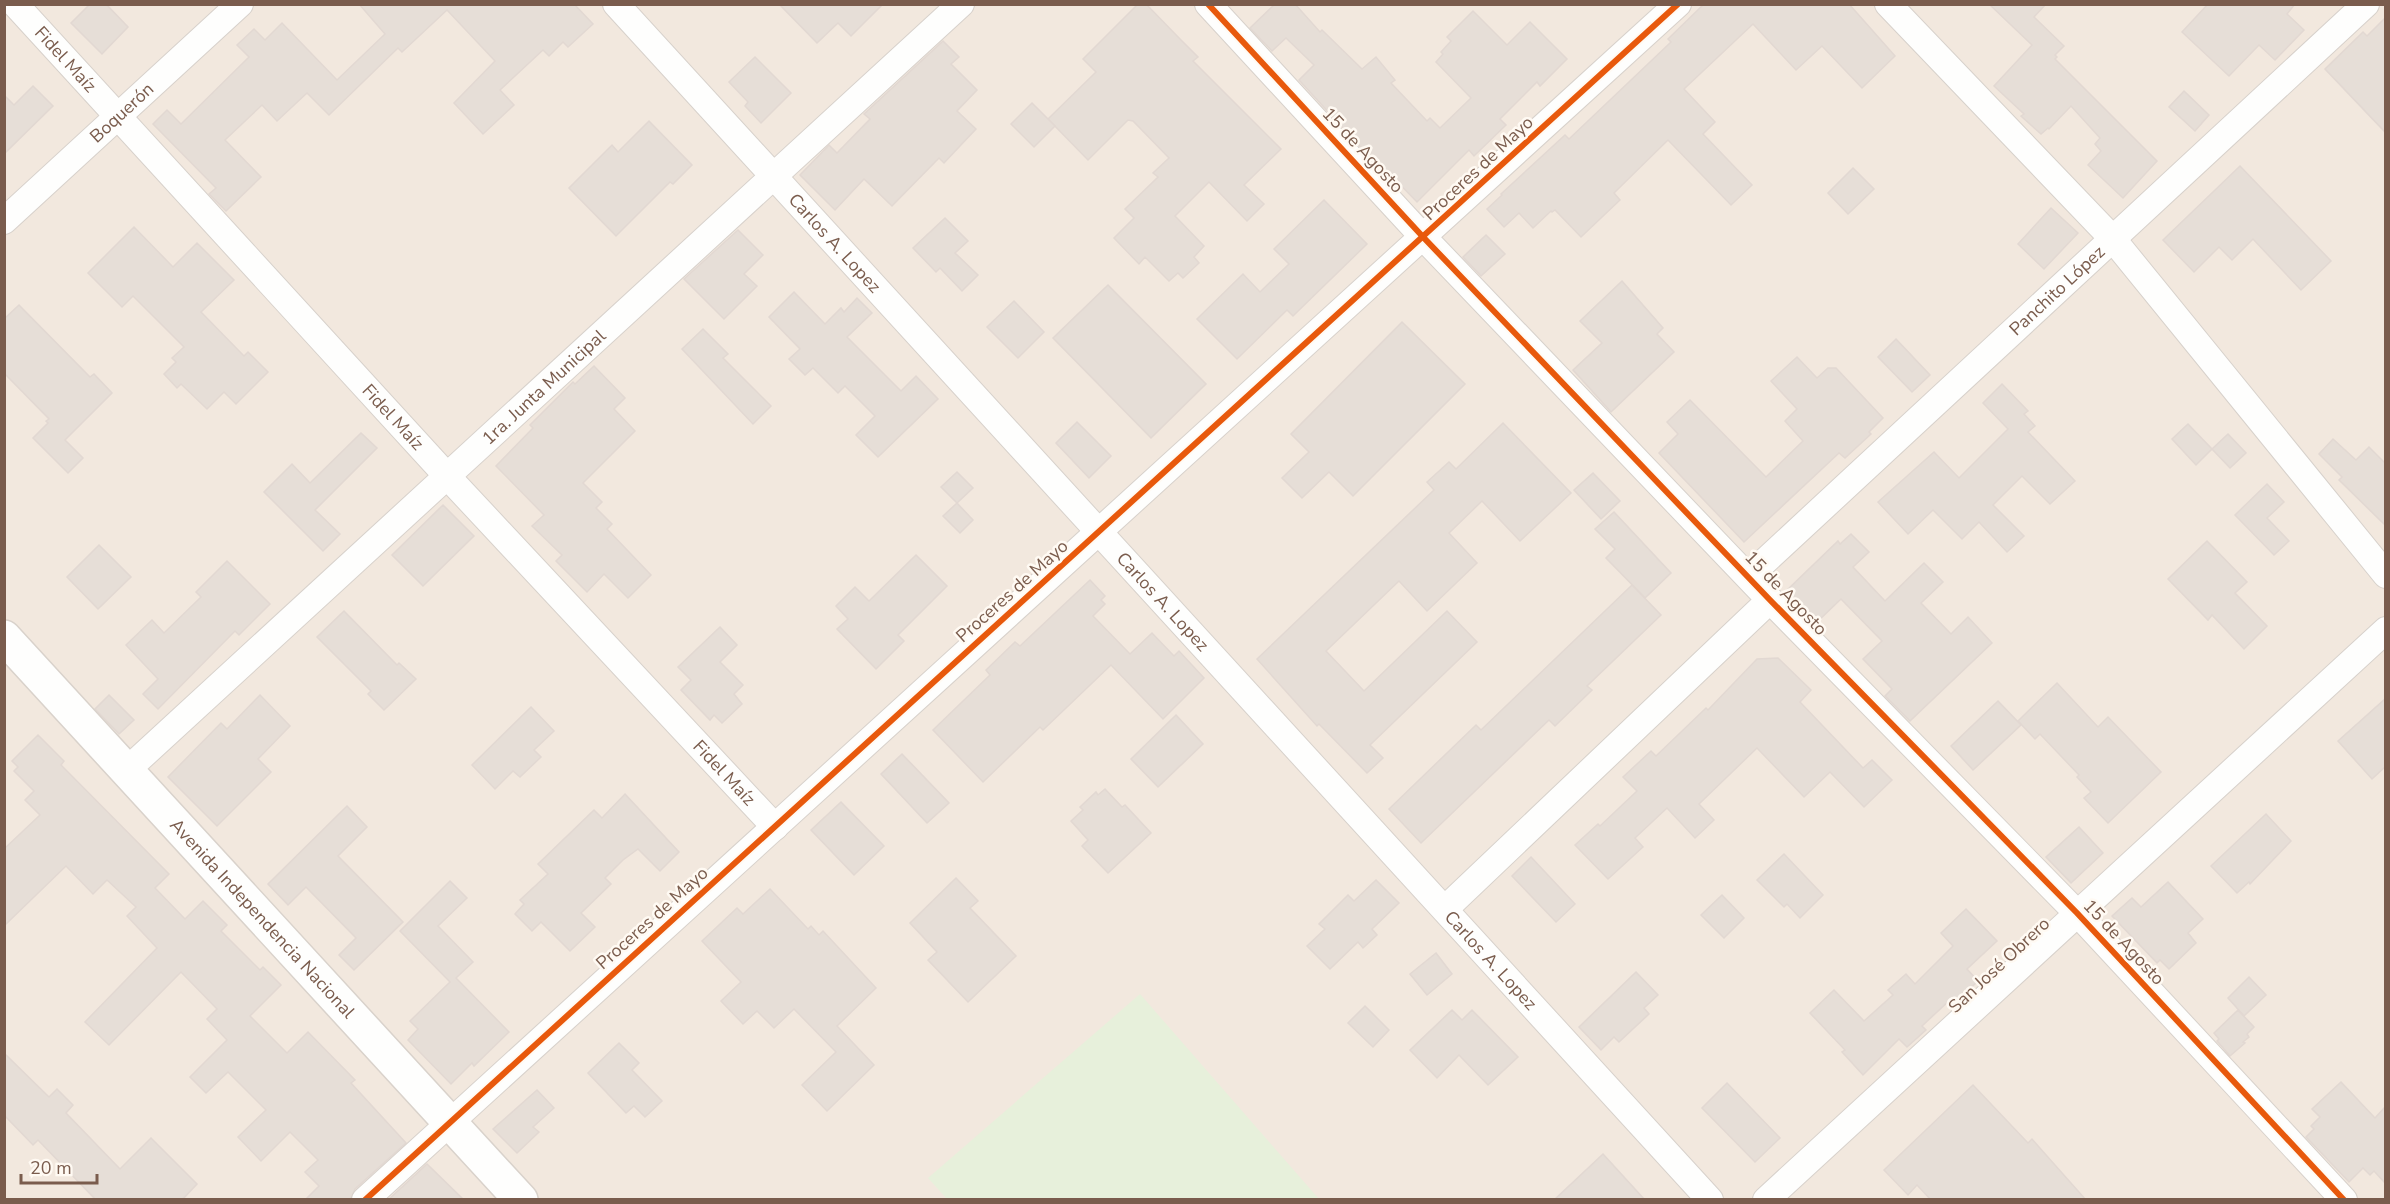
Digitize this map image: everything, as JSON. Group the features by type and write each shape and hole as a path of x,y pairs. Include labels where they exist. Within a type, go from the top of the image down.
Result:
{"main road":[{"name":"Avenida Independencia Nacional","path":"4,637 521,1200"}],"street":[{"name":"Fidel Maíz","path":"15,4 447,476 775,828"},
{"name":"Boquerón","path":"4,221 240,4"},
{"name":"Carlos A. Lopez","path":"616,4 1710,1200"},
{"name":"1ra. Junta Municipal","path":"127,770 961,4"},
{"name":"15 de Agosto","path":"1208,4 1424,238 1770,600 2077,913 2344,1200"},
{"name":"Proceres de Mayo","path":"365,1200 1424,238 1678,4"},
{"path":"1888,4 2112,238 2385,575"},
{"name":"Panchito López","path":"1749,576 2366,4"},
{"path":"1445,909 1770,600"},
{"name":"San José Obrero","path":"1766,1200 2385,630"}],"shaded area":[{"path":"5,5 2385,5 2385,1199 5,1199"}],"green space":[{"path":"1140,994 1319,1199 947,1199 928,1178"}],"building":[{"path":"90,4 106,4 128,27 102,54 71,23"},
{"path":"359,4 574,4 593,24 568,47 563,42 549,56 543,50 500,90 514,105 483,134 454,103 495,61 447,10 402,52 398,48 329,115 307,93 277,121 262,105 225,140 261,177 226,211 209,194 216,188 153,124 167,110 181,124 249,57 237,45 254,29 265,40 282,23 337,80 385,34"},
{"path":"779,4 883,4 851,36 838,23 817,43"},
{"path":"1138,4 1146,4 1198,57 1193,61 1281,149 1244,185 1264,204 1247,221 1209,182 1175,216 1204,246 1194,257 1199,263 1183,278 1178,273 1169,281 1145,257 1139,264 1114,238 1134,218 1125,209 1158,177 1153,173 1169,158 1133,121 1128,120 1088,160 1048,119 1096,72 1083,59"},
{"path":"1275,4 1295,4 1320,32 1322,30 1362,69 1376,57 1395,80 1391,83 1427,121 1430,118 1440,128 1471,98 1436,62 1451,41 1447,37 1473,11 1507,45 1530,22 1567,59 1540,86 1537,82 1500,119 1506,125 1474,156 1469,150 1417,202 1379,163 1377,165 1299,80 1314,65 1286,38 1272,51 1250,28"},
{"path":"1704,4 1849,4 1895,56 1862,88 1822,46 1796,70 1753,24 1684,89 1715,122 1703,134 1752,185 1731,205 1668,140 1614,193 1620,200 1581,237 1555,210 1533,228 1519,213 1504,227 1487,209 1565,135 1569,139 1671,42 1668,39"},
{"path":"1989,4 2046,4 2034,17 2064,46 2055,55 2057,57 2055,59 2157,161 2123,198 2088,165 2101,151 2095,144 2100,138 2071,106 2049,129 2041,134 2021,116 2024,114 1994,86 2032,45"},
{"path":"2208,4 2295,4 2287,14 2304,30 2275,60 2259,45 2229,76 2182,32"},
{"path":"2385,18 2385,132 2325,69 2363,32 2367,36"},
{"path":"943,41 959,57 951,64 977,90 957,111 976,129 944,163 939,158 892,206 864,179 835,210 800,175 829,145 837,153 870,119 864,114"},
{"path":"755,57 791,93 761,123 745,106 748,102 729,82"},
{"path":"33,86 53,106 4,154 4,95 14,105"},
{"path":"2184,91 2209,115 2195,131 2169,107"},
{"path":"1032,103 1055,126 1034,147 1011,124"},
{"path":"649,121 692,165 673,184 670,182 616,236 569,188 612,145 618,152"},
{"path":"2240,166 2331,261 2301,290 2253,239 2232,260 2219,247 2194,272 2163,240"},
{"path":"1853,168 1874,189 1848,214 1828,193"},
{"path":"1324,200 1367,244 1293,316 1287,310 1237,359 1197,319 1243,274 1260,292 1289,264 1274,249"},
{"path":"2051,208 2078,233 2044,269 2018,244"},
{"path":"945,218 968,241 955,253 978,275 962,291 940,268 936,272 913,248"},
{"path":"134,227 173,267 197,243 234,280 201,312 244,356 248,352 268,372 236,404 224,392 207,409 181,384 177,388 164,374 176,362 172,358 184,347 133,296 122,307 88,273"},
{"path":"738,230 763,255 744,274 757,286 724,319 684,279"},
{"path":"1486,235 1505,254 1481,276 1463,257"},
{"path":"1622,281 1663,328 1657,334 1674,352 1611,412 1573,370 1602,343 1580,321"},
{"path":"1108,285 1206,384 1151,438 1053,338"},
{"path":"794,292 825,324 841,308 844,312 857,298 872,313 847,337 901,391 916,376 938,399 878,457 856,435 875,416 845,386 838,393 813,368 805,375 789,359 800,349 769,317"},
{"path":"1014,301 1044,332 1018,358 987,327"},
{"path":"19,305 90,377 94,374 112,393 65,440 83,458 68,473 33,438 48,423 46,421 49,419 4,373 4,319"},
{"path":"1402,322 1465,384 1353,496 1329,472 1302,498 1282,478 1309,452 1291,434"},
{"path":"703,329 728,354 723,358 771,406 753,424 682,349"},
{"path":"1896,339 1930,375 1912,392 1878,357"},
{"path":"1797,357 1817,378 1828,368 1836,368 1883,418 1869,432 1871,434 1845,458 1839,453 1744,542 1659,453 1678,434 1667,422 1690,400 1766,477 1803,441 1785,421 1797,409 1771,381"},
{"path":"594,366 625,398 614,409 635,431 583,483 602,502 596,508 612,524 607,529 651,575 628,598 604,574 587,592 556,561 562,555 532,526 544,515 496,466 533,428 530,425 573,382 575,384"},
{"path":"2002,384 2028,411 2024,414 2035,426 2028,432 2075,481 2050,504 2022,476 1993,505 2024,536 2007,552 1979,522 1962,539 1933,510 1908,534 1878,502 1934,452 1959,478 2008,429 1983,403"},
{"path":"1077,422 1111,456 1089,478 1056,443"},
{"path":"1503,423 1571,493 1520,541 1482,501 1449,533 1477,563 1427,611 1399,581 1326,651 1364,691 1447,611 1477,642 1370,745 1383,758 1367,773 1319,724 1317,726 1257,659 1434,490 1427,482 1449,462 1456,469"},
{"path":"2188,424 2212,449 2196,465 2172,439"},
{"path":"361,433 377,448 315,510 340,534 323,551 264,492 292,464 310,483"},
{"path":"2228,434 2246,453 2230,468 2212,449"},
{"path":"2333,439 2356,460 2369,447 2385,463 2385,525 2339,480 2342,477 2319,454"},
{"path":"957,472 973,488 957,503 941,487"},
{"path":"1593,473 1620,501 1601,519 1574,490"},
{"path":"2267,484 2284,502 2267,518 2289,541 2274,555 2235,515"},
{"path":"957,503 973,520 960,533 943,516"},
{"path":"443,505 474,536 423,586 392,555"},
{"path":"1614,512 1671,573 1645,598 1606,558 1615,549 1595,529"},
{"path":"1851,534 1869,552 1853,567 1885,601 1924,563 1943,582 1921,603 1951,634 1968,617 1992,643 1910,721 1885,696 1892,689 1863,659 1882,641 1841,599 1815,624 1784,593 1838,541 1840,544"},
{"path":"2207,541 2247,582 2235,593 2267,626 2244,649 2212,615 2208,620 2168,579"},
{"path":"99,545 131,577 98,609 67,577"},
{"path":"916,555 947,586 898,635 904,641 876,669 837,629 848,619 836,606 855,587 869,601"},
{"path":"227,561 270,604 239,635 235,631 158,709 143,694 158,679 126,645 152,620 164,633 201,597 196,592"},
{"path":"1090,580 1105,596 1101,600 1105,604 1093,616 1130,654 1152,633 1174,656 1179,651 1204,678 1163,719 1111,665 1043,730 1040,727 983,782 933,730 990,675 986,670 1015,642 1020,646"},
{"path":"1632,585 1661,615 1587,686 1592,690 1555,726 1549,720 1421,843 1389,809 1476,725 1481,730"},
{"path":"344,611 397,665 399,663 416,679 384,710 368,694 371,691 317,637"},
{"path":"720,627 737,645 720,662 743,685 734,694 742,704 722,723 714,715 710,720 681,690 691,680 678,667"},
{"path":"1778,658 1811,690 1800,702 1863,768 1872,760 1892,780 1864,807 1830,772 1804,797 1757,748 1699,804 1714,820 1695,838 1667,808 1635,838 1643,847 1608,879 1575,845 1598,824 1600,826 1637,791 1623,777 1651,751 1656,756 1706,708 1708,710 1757,659"},
{"path":"2057,683 2098,727 2108,717 2161,772 2108,823 2084,798 2091,792 2077,777 2079,775 2040,734 2035,739 2018,721"},
{"path":"109,695 134,720 119,734 95,709"},
{"path":"260,695 290,726 258,759 271,772 217,826 168,777 221,723 227,729"},
{"path":"2385,699 2385,767 2372,779 2338,741"},
{"path":"1998,701 2021,725 1973,770 1951,746"},
{"path":"531,707 554,731 534,750 541,757 520,777 513,771 495,789 472,765"},
{"path":"1176,715 1203,744 1158,787 1131,759"},
{"path":"38,735 64,761 61,765 169,874 155,888 185,919 203,901 227,925 221,931 260,970 263,967 281,985 250,1016 287,1053 308,1032 355,1080 351,1083 406,1143 355,1189 350,1200 305,1200 319,1186 305,1172 318,1160 290,1132 261,1161 238,1137 266,1110 228,1072 206,1093 190,1077 227,1040 207,1019 217,1009 181,972 109,1045 85,1022 157,948 127,916 136,907 107,880 93,894 66,866 4,926 4,849 40,815 25,800 34,791 14,771 18,767 12,761"},
{"path":"902,754 949,803 927,823 881,774"},
{"path":"1105,789 1122,807 1125,805 1151,833 1108,873 1082,846 1088,840 1071,821 1083,810 1080,807 1096,792 1098,795"},
{"path":"625,794 679,852 660,871 638,849 623,860 605,878 611,884 581,913 595,927 570,951 541,922 532,931 515,914 524,904 520,900 548,874 538,864 594,810 602,818"},
{"path":"841,802 884,846 854,875 811,830"},
{"path":"347,806 367,827 338,856 403,922 354,970 339,955 356,938 306,887 288,905 268,884"},
{"path":"2266,814 2291,841 2250,884 2249,882 2237,893 2211,866"},
{"path":"2079,827 2103,853 2071,883 2046,857"},
{"path":"1784,854 1823,895 1800,918 1787,904 1784,907 1757,880"},
{"path":"1531,857 1575,904 1556,922 1512,876"},
{"path":"956,878 978,901 970,908 1016,956 968,1002 928,960 937,952 910,923"},
{"path":"1376,880 1399,903 1372,929 1377,935 1363,948 1358,942 1330,969 1307,946 1325,929 1319,924 1348,895 1354,901"},
{"path":"450,881 467,898 438,926 473,962 456,978 509,1032 474,1066 472,1063 451,1084 408,1040 418,1029 410,1021 450,982 400,931"},
{"path":"2168,882 2203,919 2188,933 2196,943 2169,969 2160,960 2157,963 2112,916 2132,898 2141,907"},
{"path":"770,889 808,929 811,926 819,935 823,931 876,988 837,1026 874,1065 827,1111 802,1085 836,1052 794,1009 774,1028 757,1011 743,1024 721,1001 741,982 702,941 737,908 743,914"},
{"path":"1722,895 1744,918 1724,938 1701,915"},
{"path":"1966,909 1997,941 1967,969 1978,981 1955,1003 1951,999 1922,1026 1926,1030 1907,1047 1899,1039 1863,1075 1842,1052 1845,1050 1810,1013 1834,990 1864,1021 1893,995 1888,990 1906,974 1915,984 1953,946 1941,933"},
{"path":"1436,953 1452,974 1427,995 1410,974"},
{"path":"1636,972 1658,995 1644,1008 1649,1014 1619,1042 1614,1037 1601,1050 1579,1027"},
{"path":"2249,977 2266,995 2244,1016 2228,998"},
{"path":"1365,1006 1389,1030 1373,1047 1348,1023"},
{"path":"1452,1010 1462,1020 1472,1010 1518,1057 1488,1085 1459,1055 1437,1078 1410,1050"},
{"path":"2238,1010 2254,1027 2247,1034 2249,1037 2243,1042 2245,1043 2230,1056 2217,1041 2219,1039 2214,1033"},
{"path":"619,1043 639,1063 632,1070 662,1101 645,1117 634,1106 626,1113 588,1073"},
{"path":"4,1053 49,1097 57,1089 73,1105 66,1113 120,1169 151,1138 197,1184 182,1200 96,1200 38,1140 33,1145 4,1115"},
{"path":"2341,1082 2375,1118 2385,1107 2385,1183 2374,1171 2370,1175 2363,1168 2349,1182 2306,1137 2314,1129 2311,1126 2320,1117 2312,1109"},
{"path":"1727,1083 1780,1138 1755,1162 1702,1108"},
{"path":"1973,1085 2028,1143 2032,1139 2086,1200 1931,1200 1917,1185 1908,1195 1884,1170"},
{"path":"537,1090 554,1108 533,1127 539,1132 517,1153 493,1129"},
{"path":"1603,1154 1645,1200 1554,1200"},
{"path":"427,1164 464,1200 388,1200"}],"cycle path":[{"path":"1208,4 1424,238 1770,600 2077,913 2344,1200"},
{"path":"365,1200 1678,4"}]}
